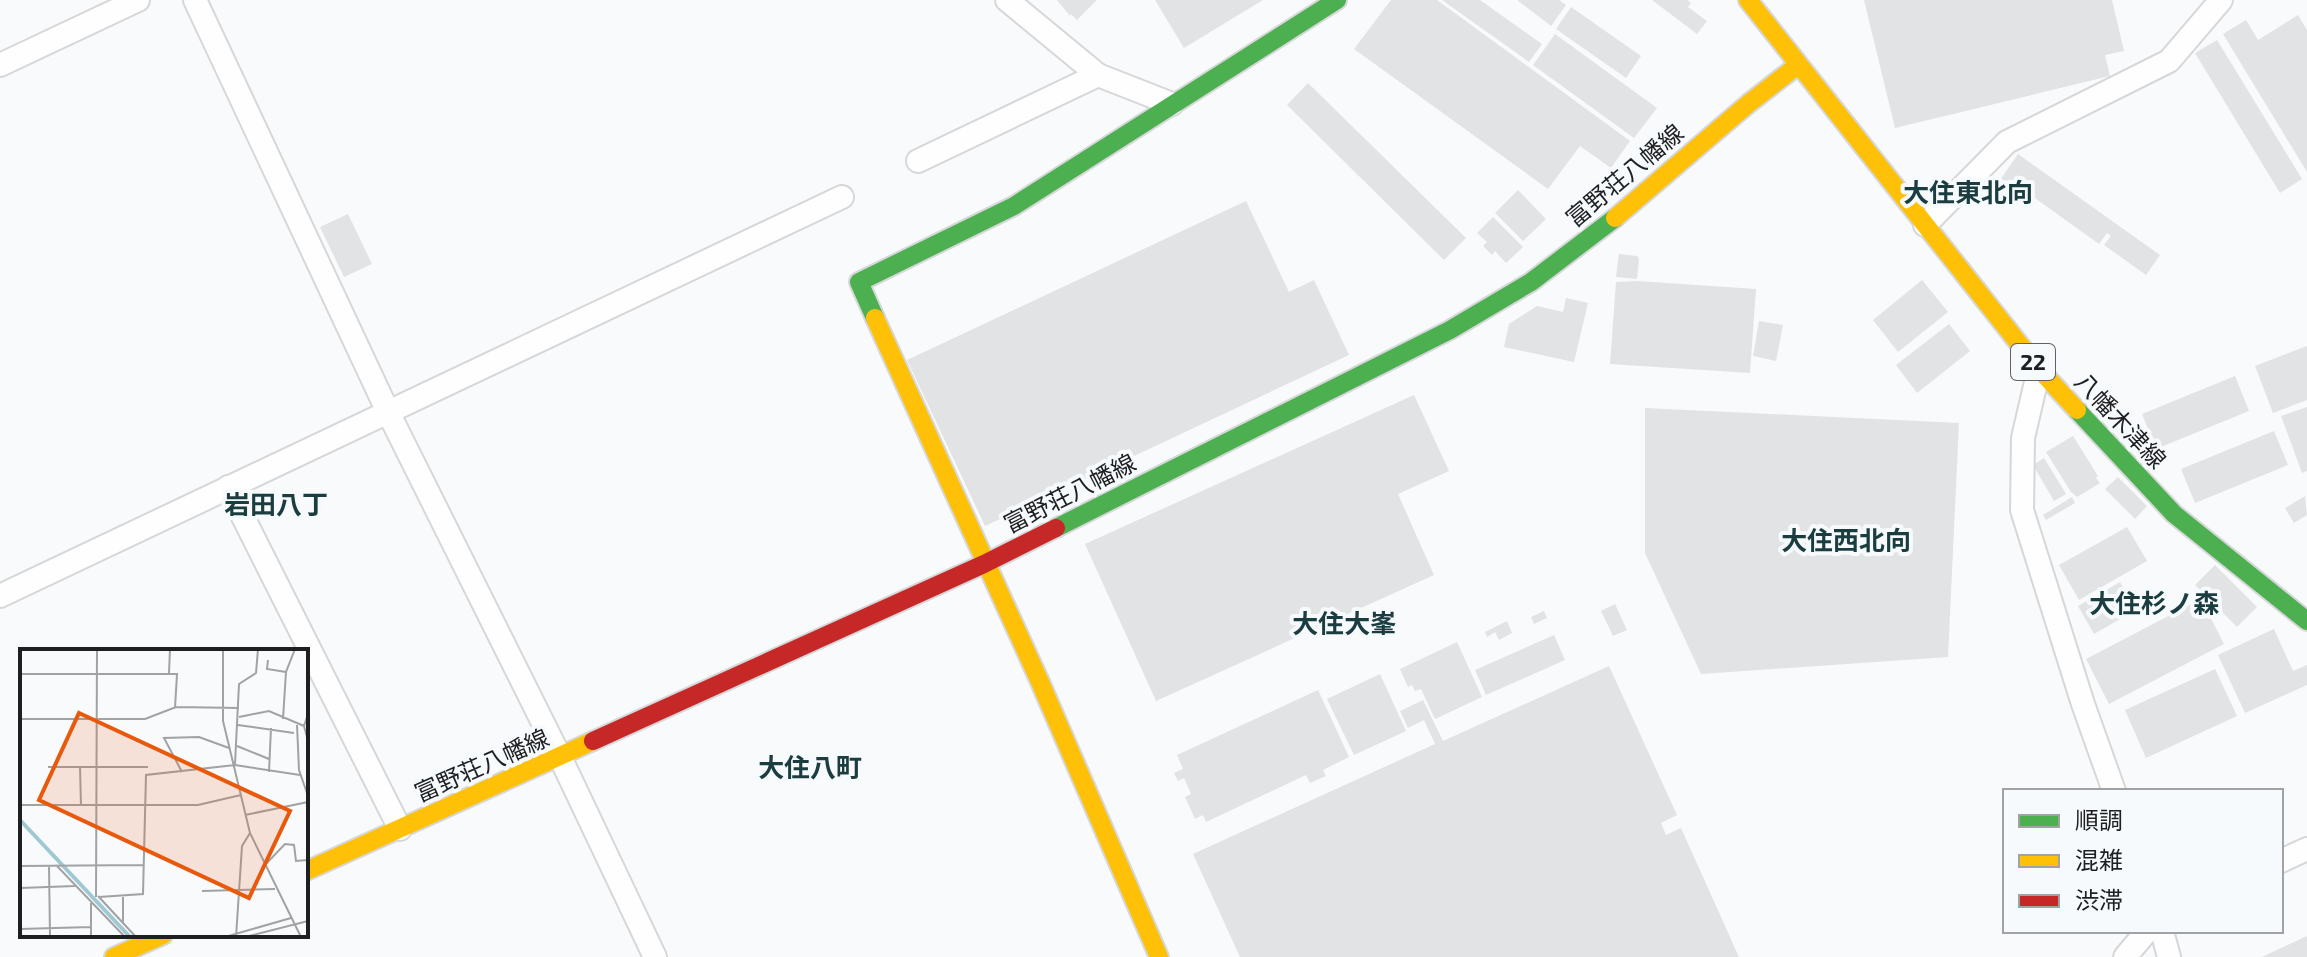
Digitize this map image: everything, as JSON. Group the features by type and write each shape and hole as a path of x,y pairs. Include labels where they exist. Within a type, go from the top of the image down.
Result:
{"main road":[{"path":"1159,957 1045,694 859,282 1014,206 1337,0"},
{"name":"八幡木津線","path":"1748,0 2039,369 2174,514 2305,616"},
{"name":"富野荘八幡線","path":"308,870 984,564 1450,330 1531,282 1608,224 1798,65"},
{"path":"114,957 159,937"}],"street":[{"path":"0,65 138,0"},
{"path":"195,0 388,412 560,757 655,957"},
{"path":"1007,0 1098,75 1172,104"},
{"path":"1925,225 2007,142 2169,61 2221,0"},
{"path":"918,161 1098,75"},
{"path":"0,596 842,197"},
{"path":"2039,369 2023,438 2022,510 2113,789"},
{"path":"228,487 400,829"},
{"path":"2283,860 2307,849"},
{"path":"2125,957 2145,933"},
{"path":"2163,933 2169,957"}],"building":[{"path":"1057,0 1097,0 1077,20"},
{"path":"1155,0 1263,0 1184,48"},
{"path":"1391,0 1437,0 1630,141 1611,168 1580,146 1548,189 1354,49"},
{"path":"1442,0 1480,0 1542,44 1529,62"},
{"path":"1517,0 1559,0 1566,5 1551,26"},
{"path":"1652,0 1687,0 1691,3 1688,7 1707,21 1697,34"},
{"path":"1864,0 2112,0 2124,51 2105,55 2110,76 1895,128"},
{"path":"1571,7 1641,56 1626,78 1556,29"},
{"path":"2298,15 2307,30 2307,172 2223,34 2246,20 2258,40"},
{"path":"1555,34 1657,108 1634,138 1533,65"},
{"path":"2217,40 2302,179 2280,193 2195,53"},
{"path":"1308,83 1466,238 1444,260 1287,105"},
{"path":"2018,154 2160,255 2146,275 2104,245 2111,236 2107,233 2099,244 2018,186 2011,196 1996,186"},
{"path":"1518,190 1546,219 1523,241 1495,213"},
{"path":"1246,201 1289,292 1314,280 1349,355 985,526 907,360"},
{"path":"348,214 372,264 344,277 320,227"},
{"path":"1493,217 1523,247 1506,263 1495,251 1492,255 1483,246 1487,242 1477,233"},
{"path":"1619,254 1637,256 1637,279 1616,277"},
{"path":"1922,280 1948,312 1898,352 1873,320"},
{"path":"1616,282 1756,289 1750,373 1610,364"},
{"path":"1566,298 1588,303 1574,362 1504,347 1509,324 1537,306 1563,312"},
{"path":"1759,321 1783,325 1776,361 1753,356"},
{"path":"1949,324 1970,351 1917,393 1896,365"},
{"path":"2307,346 2307,400 2273,413 2255,366"},
{"path":"2235,376 2249,411 2156,449 2142,414"},
{"path":"1414,395 1449,471 1398,494 1434,575 1156,701 1085,544"},
{"path":"2307,407 2307,471 2302,473 2281,416"},
{"path":"1645,408 1959,423 1948,657 1701,674 1645,553"},
{"path":"2274,431 2288,465 2195,503 2181,469"},
{"path":"2073,436 2100,483 2077,497 2046,452"},
{"path":"2044,458 2066,494 2054,501 2033,465"},
{"path":"2118,477 2147,506 2135,519 2105,489"},
{"path":"2305,496 2307,515 2294,523 2285,508"},
{"path":"2072,497 2075,503 2046,520 2043,515"},
{"path":"2127,527 2147,561 2079,600 2059,565"},
{"path":"2215,565 2257,607 2237,627 2195,585"},
{"path":"2120,582 2136,610 2094,634 2078,606"},
{"path":"2201,599 2224,644 2109,704 2086,659"},
{"path":"1615,604 1627,630 1613,636 1601,611"},
{"path":"1544,611 1547,618 1534,624 1531,617"},
{"path":"1507,621 1512,633 1499,640 1495,632 1487,637 1485,632"},
{"path":"2274,629 2293,671 2307,665 2307,685 2245,713 2218,655"},
{"path":"1554,635 1565,660 1486,695 1475,670"},
{"path":"1457,642 1482,697 1435,719 1421,689 1415,691 1412,685 1408,687 1400,669"},
{"path":"1609,666 1677,815 1661,823 1666,835 1681,828 1739,957 1240,957 1193,854 1435,744 1424,720 1408,728 1400,711 1423,700 1443,741"},
{"path":"2215,669 2237,716 2146,758 2125,710"},
{"path":"1380,674 1406,731 1354,755 1327,699"},
{"path":"1318,690 1349,757 1323,770 1326,776 1310,783 1306,775 1206,822 1203,815 1195,819 1185,797 1191,794 1184,778 1178,781 1174,773 1183,769 1177,755"},
{"path":"2307,936 2307,957 2262,957"}],"traffic: fast":[{"path":"875,318 859,282 1014,206 1337,0"},
{"path":"1056,528 1450,330 1531,282 1615,218"},
{"path":"2077,410 2174,514 2307,621"}],"traffic: slow":[{"path":"1748,0 2039,369 2077,410"},
{"path":"1615,218 1798,65"},
{"path":"875,318 1040,682 1159,957"},
{"path":"308,870 593,741"},
{"path":"114,957 159,937"}],"traffic: jam":[{"path":"593,741 984,564 1056,528"}],"district":[{"name":"大住東北向","path":"1968,193"},
{"name":"岩田八丁","path":"276,505"},
{"name":"大住西北向","path":"1846,541"},
{"name":"大住杉ノ森","path":"2154,604"},
{"name":"大住大峯","path":"1344,624"},
{"name":"大住八町","path":"810,768"}]}
